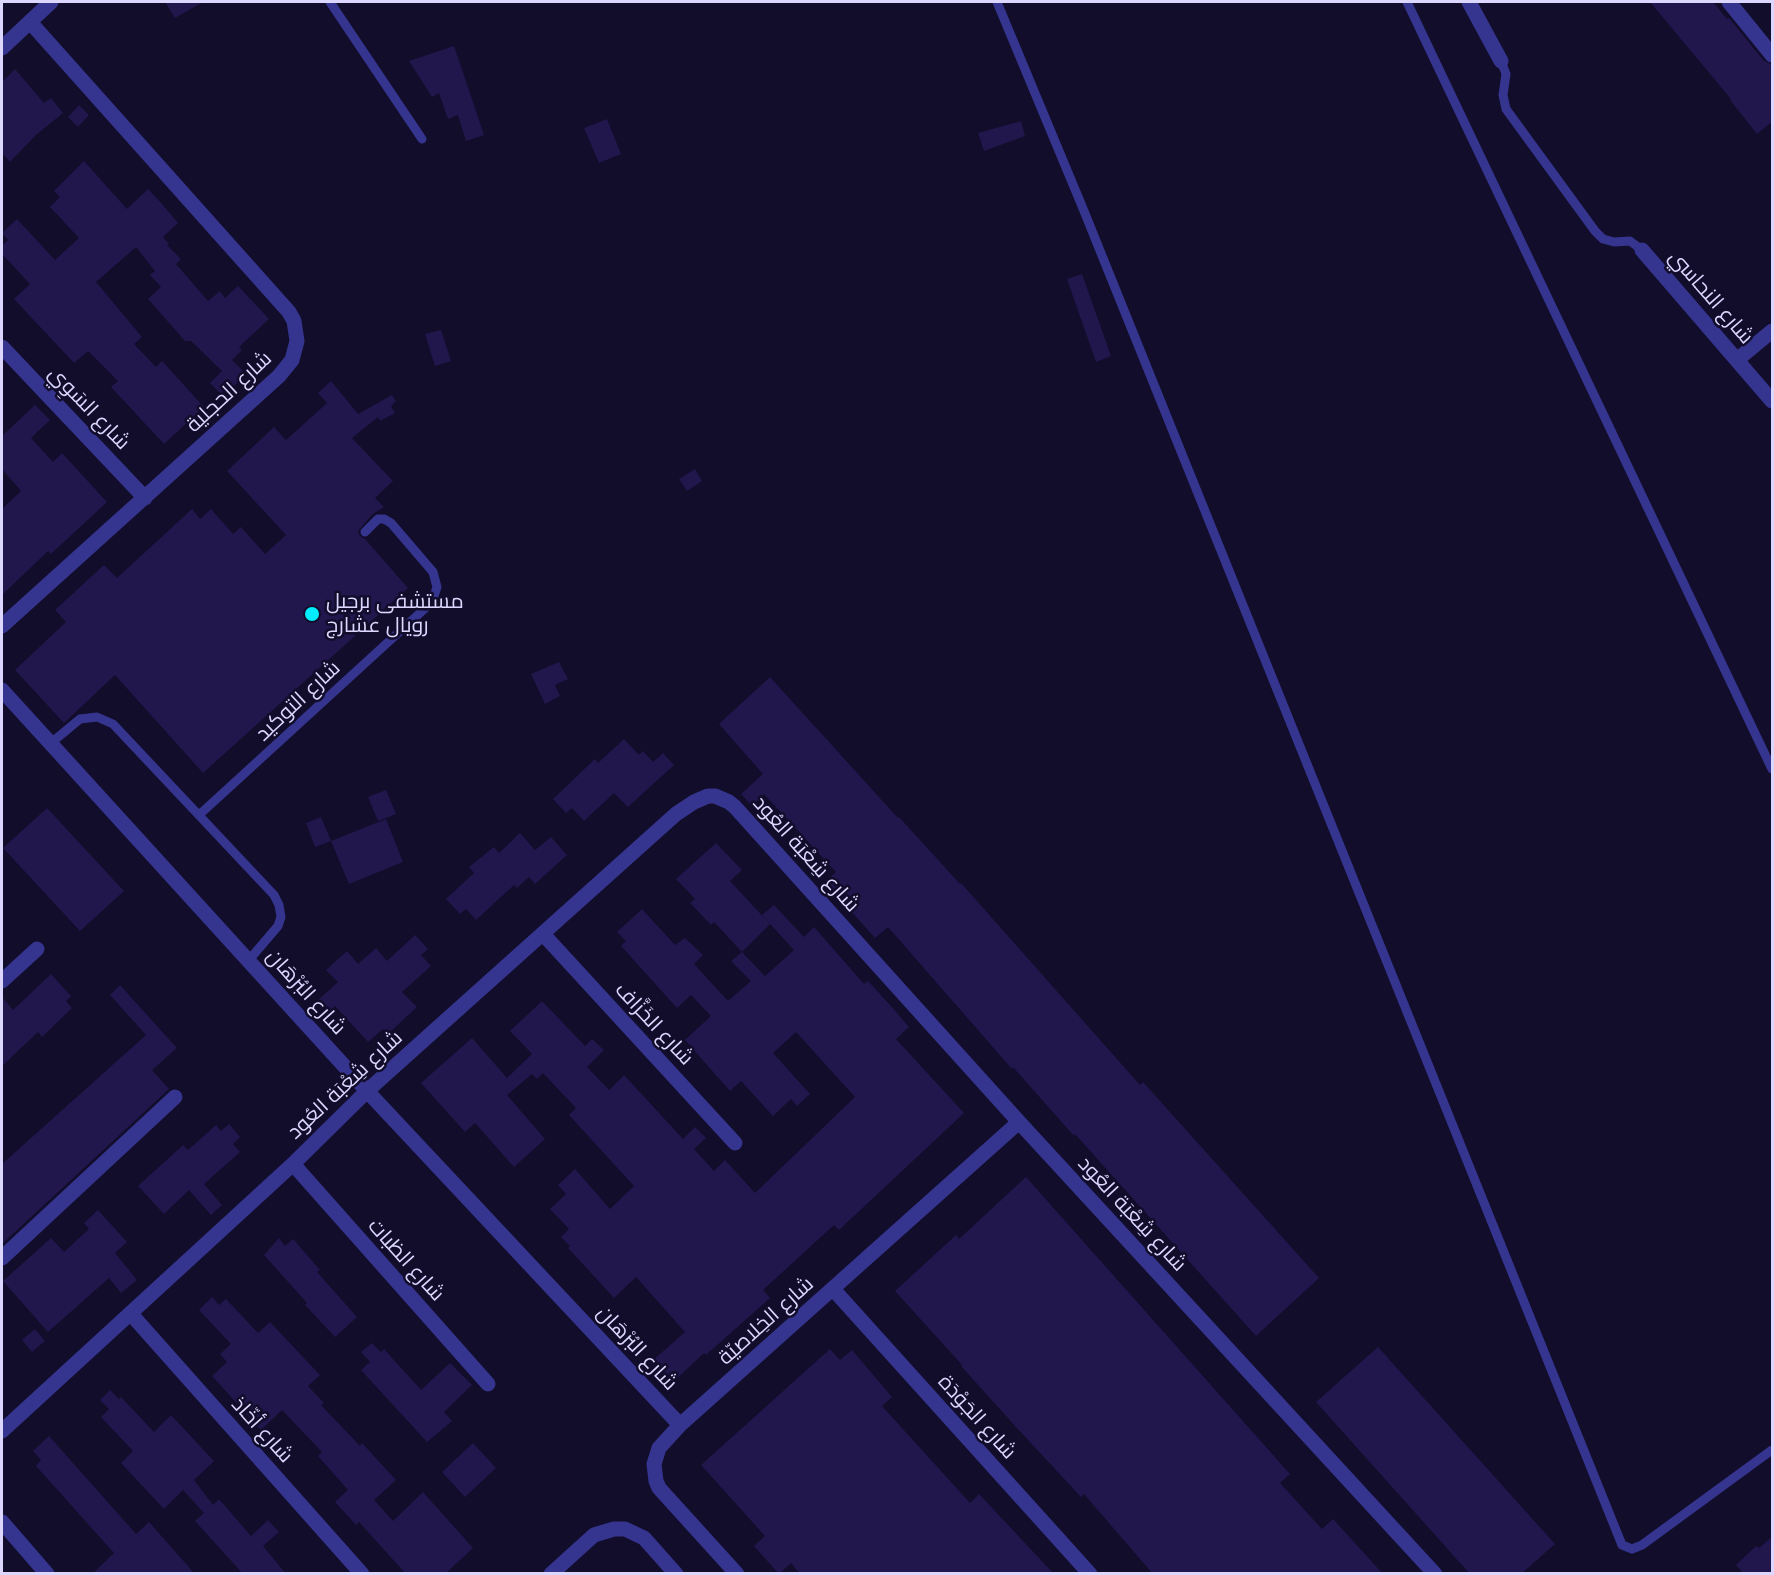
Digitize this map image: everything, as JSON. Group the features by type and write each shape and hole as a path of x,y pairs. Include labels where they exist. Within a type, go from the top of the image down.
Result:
{"street":[{"path":"2,48 51,2"},
{"path":"1469,2 1501,61"},
{"path":"1735,4 1773,55"},
{"name":"شارع الحجلية","path":"2,626 287,369 296,351 296,331 289,312 30,22"},
{"name":"شارع النحاسي","path":"1642,250 1773,401"},
{"path":"1738,359 1773,331"},
{"name":"شارع السَوِي","path":"2,347 146,498"},
{"name":"شارع البُرْهَان","path":"2,690 367,1091 680,1425"},
{"name":"شارع شِعْبَة العُود","path":"2,1431 293,1164 367,1091 684,808 708,796 722,798 735,807 1019,1122 1435,1574"},
{"name":"شارع الخَزَّاف","path":"543,934 735,1143"},
{"path":"2,981 37,949"},
{"path":"2,1258 175,1097"},
{"name":"شارع الخِلاصيّة","path":"737,1574 665,1495 656,1481 654,1464 664,1441 1019,1122"},
{"name":"شارع الظبات","path":"293,1164 488,1384"},
{"name":"شارع الجَوْدَة","path":"833,1289 1090,1574"},
{"name":"شارع أخّاذ","path":"131,1314 362,1574"},
{"path":"2,1522 47,1574"},
{"path":"551,1574 594,1535 614,1528 625,1529 644,1538 676,1574"}],"lane":[{"path":"330,2 422,139"},
{"path":"997,2 1089,222 1620,1540 1627,1548 1637,1548 1773,1450"},
{"path":"1407,2 1773,769"},
{"path":"1501,61 1506,74 1503,95 1506,109 1599,235 1609,241 1630,242 1642,250"},
{"name":"شارع التوكيد","path":"199,815 432,602 437,587 433,572 391,523 378,519 365,532"},
{"path":"51,742 80,719 89,717 105,719 119,729 274,895 279,905 278,926 249,960"}],"building":[{"path":"165,2 203,2 175,18"},
{"path":"1650,2 1713,2 1764,61 1773,65 1773,121 1757,134 1731,99"},
{"path":"454,46 484,135 466,141 458,115 448,119 439,93 432,97 409,61"},
{"path":"15,69 44,103 51,98 63,113 36,135 10,162 2,153 2,82"},
{"path":"79,105 89,115 78,127 68,117"},
{"path":"607,119 621,154 599,163 584,128"},
{"path":"1021,121 1025,136 984,151 978,133"},
{"path":"84,161 127,209 148,189 163,205 178,223 163,237 169,244 167,245 181,259 176,264 208,301 220,291 225,298 238,286 269,319 239,347 242,350 232,360 246,374 232,388 230,385 221,394 210,383 222,371 191,341 185,341 148,299 161,287 150,275 155,271 136,247 96,282 142,337 134,344 156,367 162,361 204,407 164,444 111,387 118,381 88,351 74,363 14,299 30,284 2,254 2,246 8,240 2,233 17,219 55,260 79,238 50,207 60,197 54,191"},
{"path":"1082,274 1111,356 1096,362 1067,279"},
{"path":"441,330 451,361 435,366 425,334"},
{"path":"331,381 358,414 392,395 396,401 391,406 395,413 380,421 378,417 352,438 393,481 375,498 384,507 373,514 358,531 408,588 203,773 115,675 64,723 15,670 66,622 55,610 104,565 117,578 192,509 200,519 211,509 233,534 241,527 265,554 286,535 227,471 274,427 286,440 327,403 318,393"},
{"path":"35,405 50,420 31,438 53,462 62,453 107,502 51,554 48,551 2,595 2,509 21,491 2,469 2,436"},
{"path":"695,469 702,481 687,491 679,479"},
{"path":"559,662 568,679 555,685 560,696 545,704 531,674"},
{"path":"770,677 898,818 961,883 1140,1085 1143,1082 1319,1278 1256,1336 1075,1134 1074,1136 1013,1067 1012,1069 888,927 875,938 825,882 836,872 764,794 752,806 741,794 763,774 719,724"},
{"path":"624,739 639,755 643,751 653,762 663,753 674,765 628,807 614,793 584,821 572,808 566,813 553,799 595,759 598,763"},
{"path":"386,790 396,814 378,821 368,797"},
{"path":"47,808 124,891 80,931 3,848"},
{"path":"321,817 331,841 315,847 306,823"},
{"path":"386,819 403,862 349,884 331,841"},
{"path":"520,833 535,850 551,837 567,855 535,884 529,877 517,888 514,885 476,920 466,909 460,914 446,899 474,873 469,867 494,847 499,853"},
{"path":"716,843 742,870 730,881 770,924 742,952 714,922 711,925 690,903 695,899 676,879"},
{"path":"774,905 804,937 814,927 864,984 868,981 891,1006 909,1027 896,1039 964,1113 839,1230 834,1225 763,1290 770,1298 671,1384 651,1362 685,1332 636,1277 614,1298 568,1248 570,1246 561,1237 569,1229 550,1209 566,1194 558,1185 575,1169 610,1209 634,1186 569,1115 576,1108 543,1073 537,1079 532,1074 507,1095 545,1139 514,1167 475,1123 465,1132 421,1083 472,1038 507,1078 532,1054 510,1031 542,1001 585,1046 592,1039 604,1050 587,1067 609,1090 624,1075 683,1139 695,1127 706,1138 694,1149 714,1171 725,1160 755,1193 855,1097 796,1032 773,1053 810,1094 797,1106 791,1099 773,1116 741,1081 730,1091 685,1040 711,1016 691,995 677,1008 621,946 626,941 617,932 642,909 675,945 685,938 703,955 694,964 728,1001 751,981 731,961 742,952 765,976 794,950 762,915"},
{"path":"415,935 428,949 421,955 431,966 402,992 417,1007 388,1034 383,1029 368,1042 335,1006 329,1012 318,1000 338,982 326,970 347,951 358,964 376,948 387,961"},
{"path":"51,974 71,996 66,1001 72,1008 42,1037 38,1032 2,1066 2,997 13,1010"},
{"path":"120,985 177,1048 152,1070 169,1089 2,1244 2,1164 146,1035 110,995"},
{"path":"229,1124 240,1137 233,1144 240,1152 204,1184 222,1205 211,1215 189,1190 164,1214 138,1186 183,1145 188,1150 216,1125 221,1131"},
{"path":"1026,1177 1290,1474 1280,1483 1322,1529 1333,1519 1383,1574 1153,1574 1084,1494 1081,1497 961,1366 895,1291 956,1235 959,1239"},
{"path":"98,1210 127,1242 115,1253 137,1280 121,1293 109,1278 48,1332 3,1281 51,1238 64,1252 89,1229 84,1223"},
{"path":"279,1238 285,1246 293,1239 320,1270 317,1272 357,1317 335,1337 264,1255"},
{"path":"212,1297 219,1305 226,1299 258,1333 270,1322 320,1375 308,1386 324,1403 321,1405 360,1446 362,1443 396,1480 374,1500 393,1521 423,1492 473,1548 445,1574 406,1574 359,1522 356,1525 335,1502 348,1490 318,1456 322,1452 282,1410 261,1430 212,1376 227,1362 220,1354 231,1344 199,1310"},
{"path":"35,1329 45,1341 32,1352 22,1340"},
{"path":"372,1343 381,1352 384,1349 421,1390 450,1363 472,1385 444,1412 452,1421 427,1442 361,1370 370,1362 361,1352"},
{"path":"1378,1347 1555,1544 1521,1574 1470,1574 1316,1402"},
{"path":"830,1349 840,1360 852,1350 892,1397 882,1406 970,1503 979,1494 1054,1574 800,1574 791,1563 779,1574 754,1546 765,1536 701,1465"},
{"path":"110,1390 119,1399 121,1397 154,1432 171,1415 214,1461 194,1480 213,1505 219,1499 251,1536 268,1520 279,1532 263,1546 286,1574 243,1574 195,1521 204,1513 183,1490 164,1509 121,1463 133,1451 101,1417 109,1409 100,1400"},
{"path":"49,1436 136,1534 149,1522 195,1574 92,1574 114,1553 36,1466 41,1460 33,1451"},
{"path":"473,1443 496,1468 465,1497 442,1472"},
{"path":"1773,1536 1773,1574 1744,1574 1736,1565 1756,1546 1759,1548"}],"place":[{"name":"مستشفى برجيل رويال عشارج","path":"312,614"}]}
